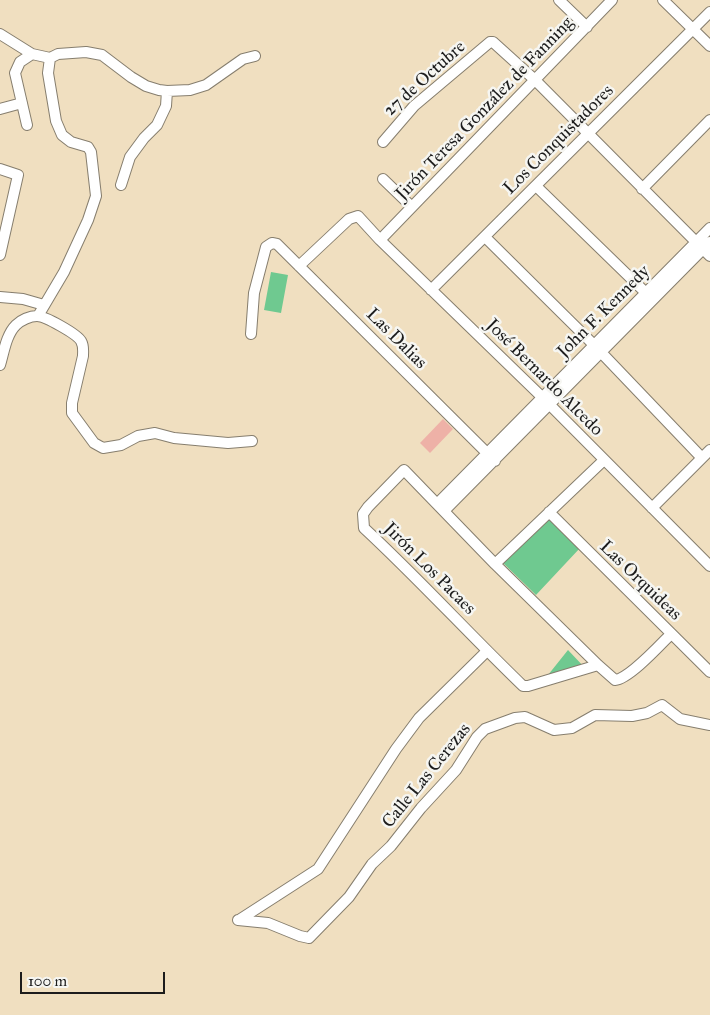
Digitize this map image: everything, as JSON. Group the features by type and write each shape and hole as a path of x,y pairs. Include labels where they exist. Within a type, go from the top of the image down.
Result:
{"street":[{"path":"559,0 587,27"},
{"name":"Jirón Teresa González de Fanning","path":"380,240 612,0"},
{"path":"663,0 710,46"},
{"name":"Los Conquistadores","path":"431,290 710,12"},
{"path":"0,34 32,54 50,58 58,54 86,52 102,55 146,86 167,91 190,90 206,85 243,59 255,56"},
{"name":"27 de Octubre","path":"383,142 414,106 490,42 496,44 535,80"},
{"path":"26,125 14,73 20,62 32,54"},
{"path":"38,316 64,272 88,220 96,196 91,152 88,147 71,142 62,135 56,122 48,73 50,58"},
{"path":"535,80 642,189 705,247"},
{"path":"120,184 130,157 144,138 157,125 166,106 167,91"},
{"path":"0,109 22,103"},
{"path":"642,189 710,120"},
{"path":"0,169 18,175 0,255"},
{"path":"383,179 412,207"},
{"path":"536,186 646,293"},
{"name":"José Bernardo Alcedo","path":"299,266 354,216 358,216 380,240 652,508 709,561"},
{"name":"John F. Kennedy","path":"441,508 546,402 602,353 705,247 710,228"},
{"path":"485,237 602,353 702,458"},
{"name":"Las Dalias","path":"251,334 254,293 266,247 272,243 278,244 492,457"},
{"name":"John F. Kennedy","path":"546,402 594,345 646,293 705,247"},
{"path":"0,297 23,299 44,305"},
{"path":"0,365 4,338 16,325 26,318 38,316 48,319 75,335 81,341 84,349 72,403 72,413 94,443 103,448 121,445 138,436 155,433 174,438 220,442 252,441"},
{"path":"652,508 710,450"},
{"path":"495,564 604,460"},
{"name":"Jirón Los Pacaes","path":"441,508 404,470 363,514 364,528 411,571 523,686 598,665"},
{"path":"441,508 495,564 615,680 622,679 671,634"},
{"name":"Las Orquideas","path":"549,512 710,672"},
{"name":"Calle Las Cerezas","path":"487,651 419,718 396,749 318,869 238,920 268,923 309,938 349,897 372,864 391,846 420,808 456,770 477,737 485,729 515,718 525,717 554,730 572,728 594,714 632,716 647,713 662,705 680,720 710,725"}],"green space":[{"path":"271,272 288,275 281,313 264,310"},
{"path":"547,516 580,548 536,595 501,561"},
{"path":"568,650 586,669 544,680"}],"building":[{"path":"443,419 453,429 430,453 420,443"}]}
